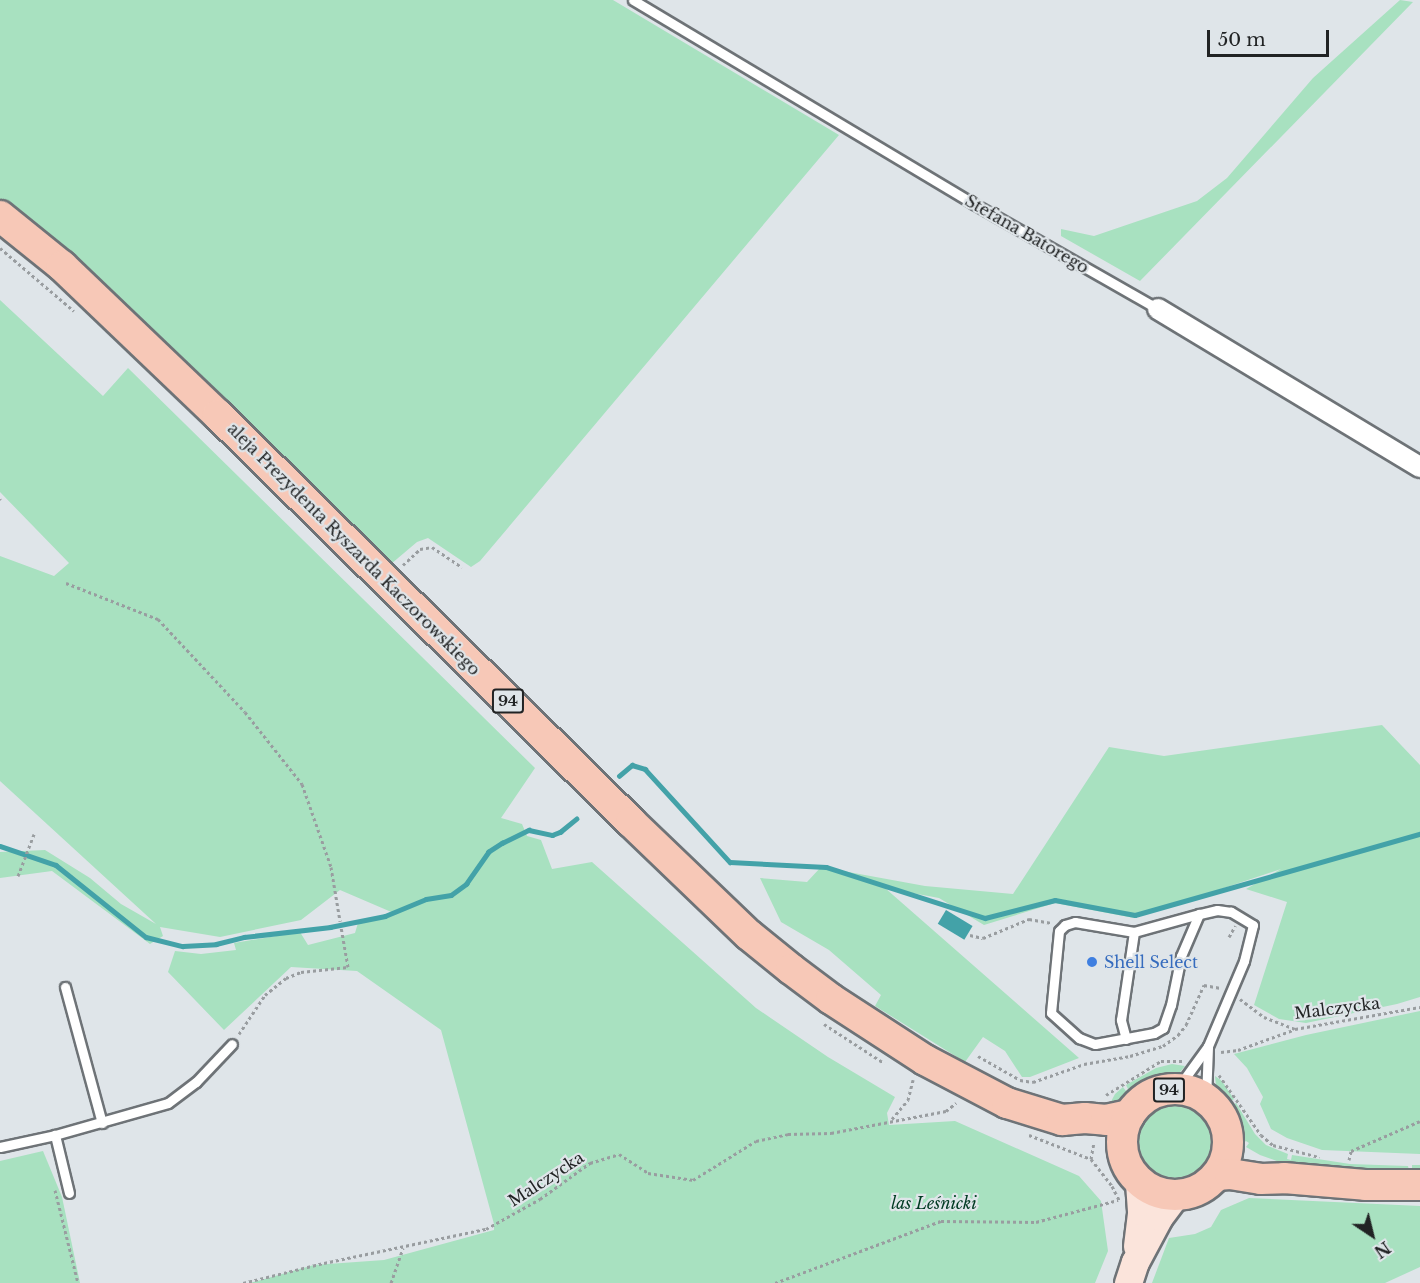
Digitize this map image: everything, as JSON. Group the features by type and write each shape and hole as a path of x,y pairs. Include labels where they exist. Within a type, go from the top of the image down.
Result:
{"main road":[{"name":"aleja Prezydenta Ryszarda Kaczorowskiego","path":"0,216 62,266 732,919 791,969 831,999 925,1060 1007,1103 1062,1120 1080,1132 1110,1142 1123,1152"},
{"name":"94","path":"1130,1115 1141,1101 1159,1092 1178,1074 1192,1092 1212,1086 1217,1110 1225,1123 1228,1139"},
{"name":"aleja Prezydenta Ryszarda Kaczorowskiego","path":"1062,1120 1085,1118 1106,1120 1130,1115"},
{"path":"1130,1115 1122,1139 1123,1152 1128,1168 1129,1191 1142,1211 1131,1272"},
{"path":"1129,1191 1149,1189 1175,1196 1191,1193 1205,1186 1216,1176 1228,1152 1228,1139"},
{"path":"1228,1139 1244,1154 1265,1162 1284,1178"},
{"path":"1216,1176 1238,1174 1261,1179 1284,1178 1365,1185 1420,1185"},
{"path":"1131,1272 1159,1217 1175,1196"}],"street":[{"name":"Stefana Batorego","path":"1158,309 1420,467"}],"lane":[{"name":"Stefana Batorego","path":"633,0 974,204 1158,309"},
{"path":"1178,1074 1208,1046 1244,961 1253,925 1225,910 1199,914 1134,932 1075,922 1065,925 1059,932 1051,1013 1079,1038 1095,1044 1126,1039 1163,1028 1171,1005 1181,956 1199,914"},
{"path":"1126,1039 1121,1020 1134,932"},
{"path":"65,987 102,1123"},
{"path":"0,1147 102,1123 168,1103 196,1082 232,1044"},
{"path":"1208,1046 1212,1086"},
{"path":"55,1135 68,1188"}],"path":[{"path":"387,581 420,549 432,547 462,567"},
{"path":"66,583 158,619 244,712 302,783 331,867 340,921"},
{"path":"18,876 34,834"},
{"path":"970,935 983,938 1029,919 1065,925"},
{"path":"232,1044 265,995 286,978 301,972 348,967 341,927"},
{"name":"Malczycka","path":"1230,992 1264,1017 1295,1029 1420,1007"},
{"path":"1221,1052 1238,1050 1295,1029"},
{"path":"1105,1096 1117,1086 1161,1061 1178,1074"},
{"path":"891,1120 908,1100 913,1080"},
{"path":"1212,1086 1273,1145 1327,1158"},
{"name":"Malczycka","path":"243,1283 486,1229 502,1222 590,1163 619,1154 648,1173 693,1180 756,1141 788,1134 831,1133 946,1111 956,1103"},
{"path":"1338,1159 1351,1160 1351,1151 1420,1121"},
{"path":"68,1188 54,1191 78,1283"},
{"path":"775,1283 941,1221 1036,1222 1129,1191"},
{"path":"392,1283 403,1247"}],"green space":[{"path":"0,0 613,0 839,135 480,561 471,567 428,538 417,542 391,564 383,562 174,352 0,201"},
{"path":"1400,0 1413,2 1140,281 1061,236 1061,229 1094,236 1197,201 1227,178 1313,78"},
{"name":"las Leśnicki","path":"0,300 103,396 128,368 535,768 501,818 522,824 527,836 541,840 552,869 592,862 756,1008 828,1057 895,1097 887,1113 889,1125 955,1121 1079,1176 1101,1201 1108,1251 1095,1283 250,1283 314,1265 384,1260 494,1230 494,1224 441,1030 357,971 291,967 224,1030 168,972 175,951 201,954 236,950 234,943 300,932 308,945 355,933 358,923 396,914 340,890 301,920 220,937 160,927 163,936 150,944 52,871 0,878 0,852 45,850 90,878 121,904 156,924 0,781 0,556 54,576 69,563 0,492"},
{"path":"1382,725 1420,765 1420,997 1397,1004 1306,1023 1279,1019 1254,1005 1287,902 1246,889 1281,869 1134,918 1055,903 984,925 939,898 885,888 1079,1058 1030,1077 1022,1077 1005,1051 983,1037 965,1062 875,1006 881,995 829,950 781,922 760,878 807,882 821,867 925,886 1013,894 1109,747 1164,756"},
{"path":"1420,1011 1420,1154 1322,1150 1287,1138 1271,1129 1260,1104 1263,1097 1247,1068 1234,1054 1306,1035"},
{"path":"1172,1064 1185,1066 1176,1077 1144,1087 1121,1106 1106,1111 1115,1094 1123,1087 1126,1091 1128,1089 1126,1085 1156,1068"},
{"path":"1215,1076 1222,1081 1234,1099 1230,1102 1232,1105 1236,1103 1255,1134 1266,1145 1288,1154 1287,1159 1291,1160 1292,1155 1350,1164 1408,1166 1409,1170 1412,1170 1412,1165 1420,1165 1420,1175 1285,1164 1260,1155 1246,1147 1249,1143 1246,1141 1243,1143 1237,1136 1228,1109 1217,1095"},
{"path":"1175,1106 1195,1112 1205,1122 1211,1142 1205,1162 1195,1172 1175,1178 1155,1172 1145,1162 1139,1142 1145,1122 1155,1112"},
{"path":"43,1151 62,1197 80,1283 0,1283 0,1161"},
{"path":"1249,1198 1420,1206 1420,1267 1385,1283 1152,1283 1169,1238 1195,1234 1211,1227 1221,1210"}],"water":[{"path":"946,910 973,926 964,940 938,924"}],"waterway":[{"path":"619,776 632,765 645,769 730,862 826,867 985,918 1055,900 1135,915 1420,834"},
{"path":"0,846 56,865 146,937 183,946 216,944 244,937 330,927 385,916 426,899 451,895 466,884 488,852 502,843 529,830 552,835 560,832 576,819"}],"place":[{"name":"Shell Select","path":"1092,962"}]}
